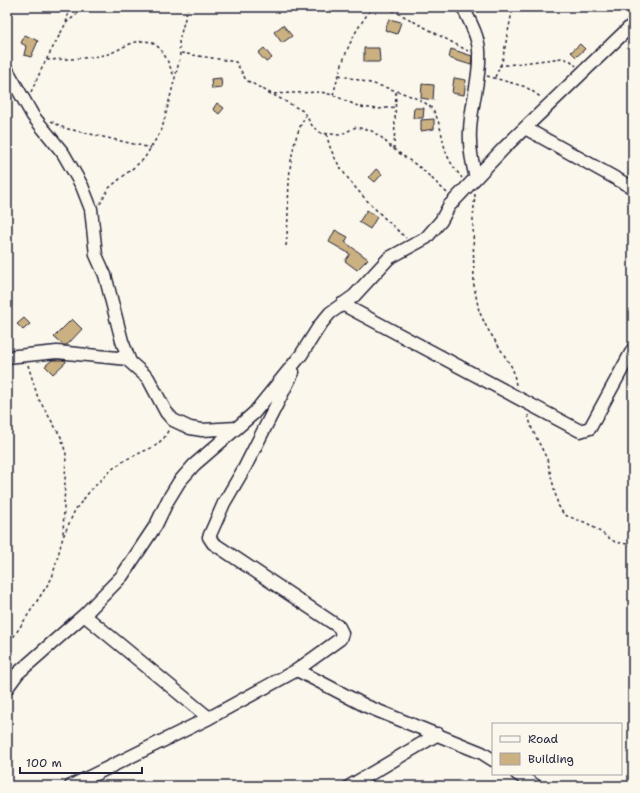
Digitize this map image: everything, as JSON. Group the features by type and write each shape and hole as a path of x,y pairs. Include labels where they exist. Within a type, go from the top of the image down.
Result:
{"street":[{"path":"463,7 476,36 479,49 478,75 470,129 473,181"},
{"path":"71,786 209,718 296,670 340,639 342,633 339,627 213,543 209,537 224,503 245,467 301,355 320,325 330,313 354,296 389,258 426,238 433,231 454,200 525,128 633,24"},
{"path":"7,70 40,126 56,144 82,186 93,218 96,254 105,275 128,359 148,378 166,412 173,420 190,428 202,430 237,428"},
{"path":"525,128 633,188"},
{"path":"342,304 575,430 586,431 590,428 632,351"},
{"path":"7,357 56,352 128,359"},
{"path":"7,688 18,673 84,615 122,576 156,525 168,500 184,475 254,413 301,355"},
{"path":"84,615 209,718"},
{"path":"296,670 366,706 438,734 482,753 492,759"},
{"path":"350,786 438,734"},
{"path":"518,775 529,784"}],"path":[{"path":"28,105 30,94 66,24 70,7"},
{"path":"66,24 86,7"},
{"path":"93,218 109,188 144,159 162,129 181,53 179,41 188,7"},
{"path":"333,95 349,42 373,7"},
{"path":"387,7 479,57"},
{"path":"495,77 508,33 512,7"},
{"path":"47,60 95,57 109,54 130,44 147,41 160,48 175,77"},
{"path":"181,53 236,62 246,80 268,94 298,108 306,115 313,127 327,134 340,135 352,128 362,127 372,131 422,169 454,200"},
{"path":"499,66 562,58 571,61 582,73"},
{"path":"339,75 396,90 428,105 434,110 443,136 445,150 452,165 473,181 474,286 479,311 487,328 513,369 517,388"},
{"path":"478,75 495,77 526,87 534,91 549,105"},
{"path":"394,149 396,90"},
{"path":"268,94 308,92 333,95 360,106 378,109 395,107"},
{"path":"286,246 288,195 293,144 298,128 306,115"},
{"path":"47,119 64,128 151,148"},
{"path":"327,134 331,154 341,169 373,208 413,245"},
{"path":"25,354 38,398 61,438 66,454 63,537"},
{"path":"526,404 532,429 547,459 560,509 567,516 587,522 610,539 633,545"},
{"path":"7,647 52,578 63,537 75,510 90,491 112,469 126,458 155,446 164,438 173,420"}],"building":[{"path":"389,19 401,22 397,34 385,30"},
{"path":"283,25 292,36 282,43 274,32"},
{"path":"25,35 38,41 31,57 24,55 26,46 21,43"},
{"path":"580,44 585,49 576,57 571,52"},
{"path":"264,48 272,58 266,62 258,53"},
{"path":"364,48 379,48 380,62 364,62"},
{"path":"451,49 472,56 471,65 449,58"},
{"path":"221,78 222,88 212,89 211,79"},
{"path":"454,78 466,80 464,95 452,93"},
{"path":"422,84 434,85 433,100 421,98"},
{"path":"217,103 224,108 219,114 213,109"},
{"path":"414,108 424,108 423,118 413,118"},
{"path":"434,119 434,129 421,131 421,120"},
{"path":"376,169 382,174 375,182 369,177"},
{"path":"367,210 377,217 370,229 359,222"},
{"path":"335,230 348,237 345,242 368,259 357,270 345,261 350,254 329,242"},
{"path":"24,318 30,324 23,330 17,324"},
{"path":"72,319 82,329 67,345 63,345 54,337"},
{"path":"52,360 65,360 66,362 53,374 45,366"}]}
